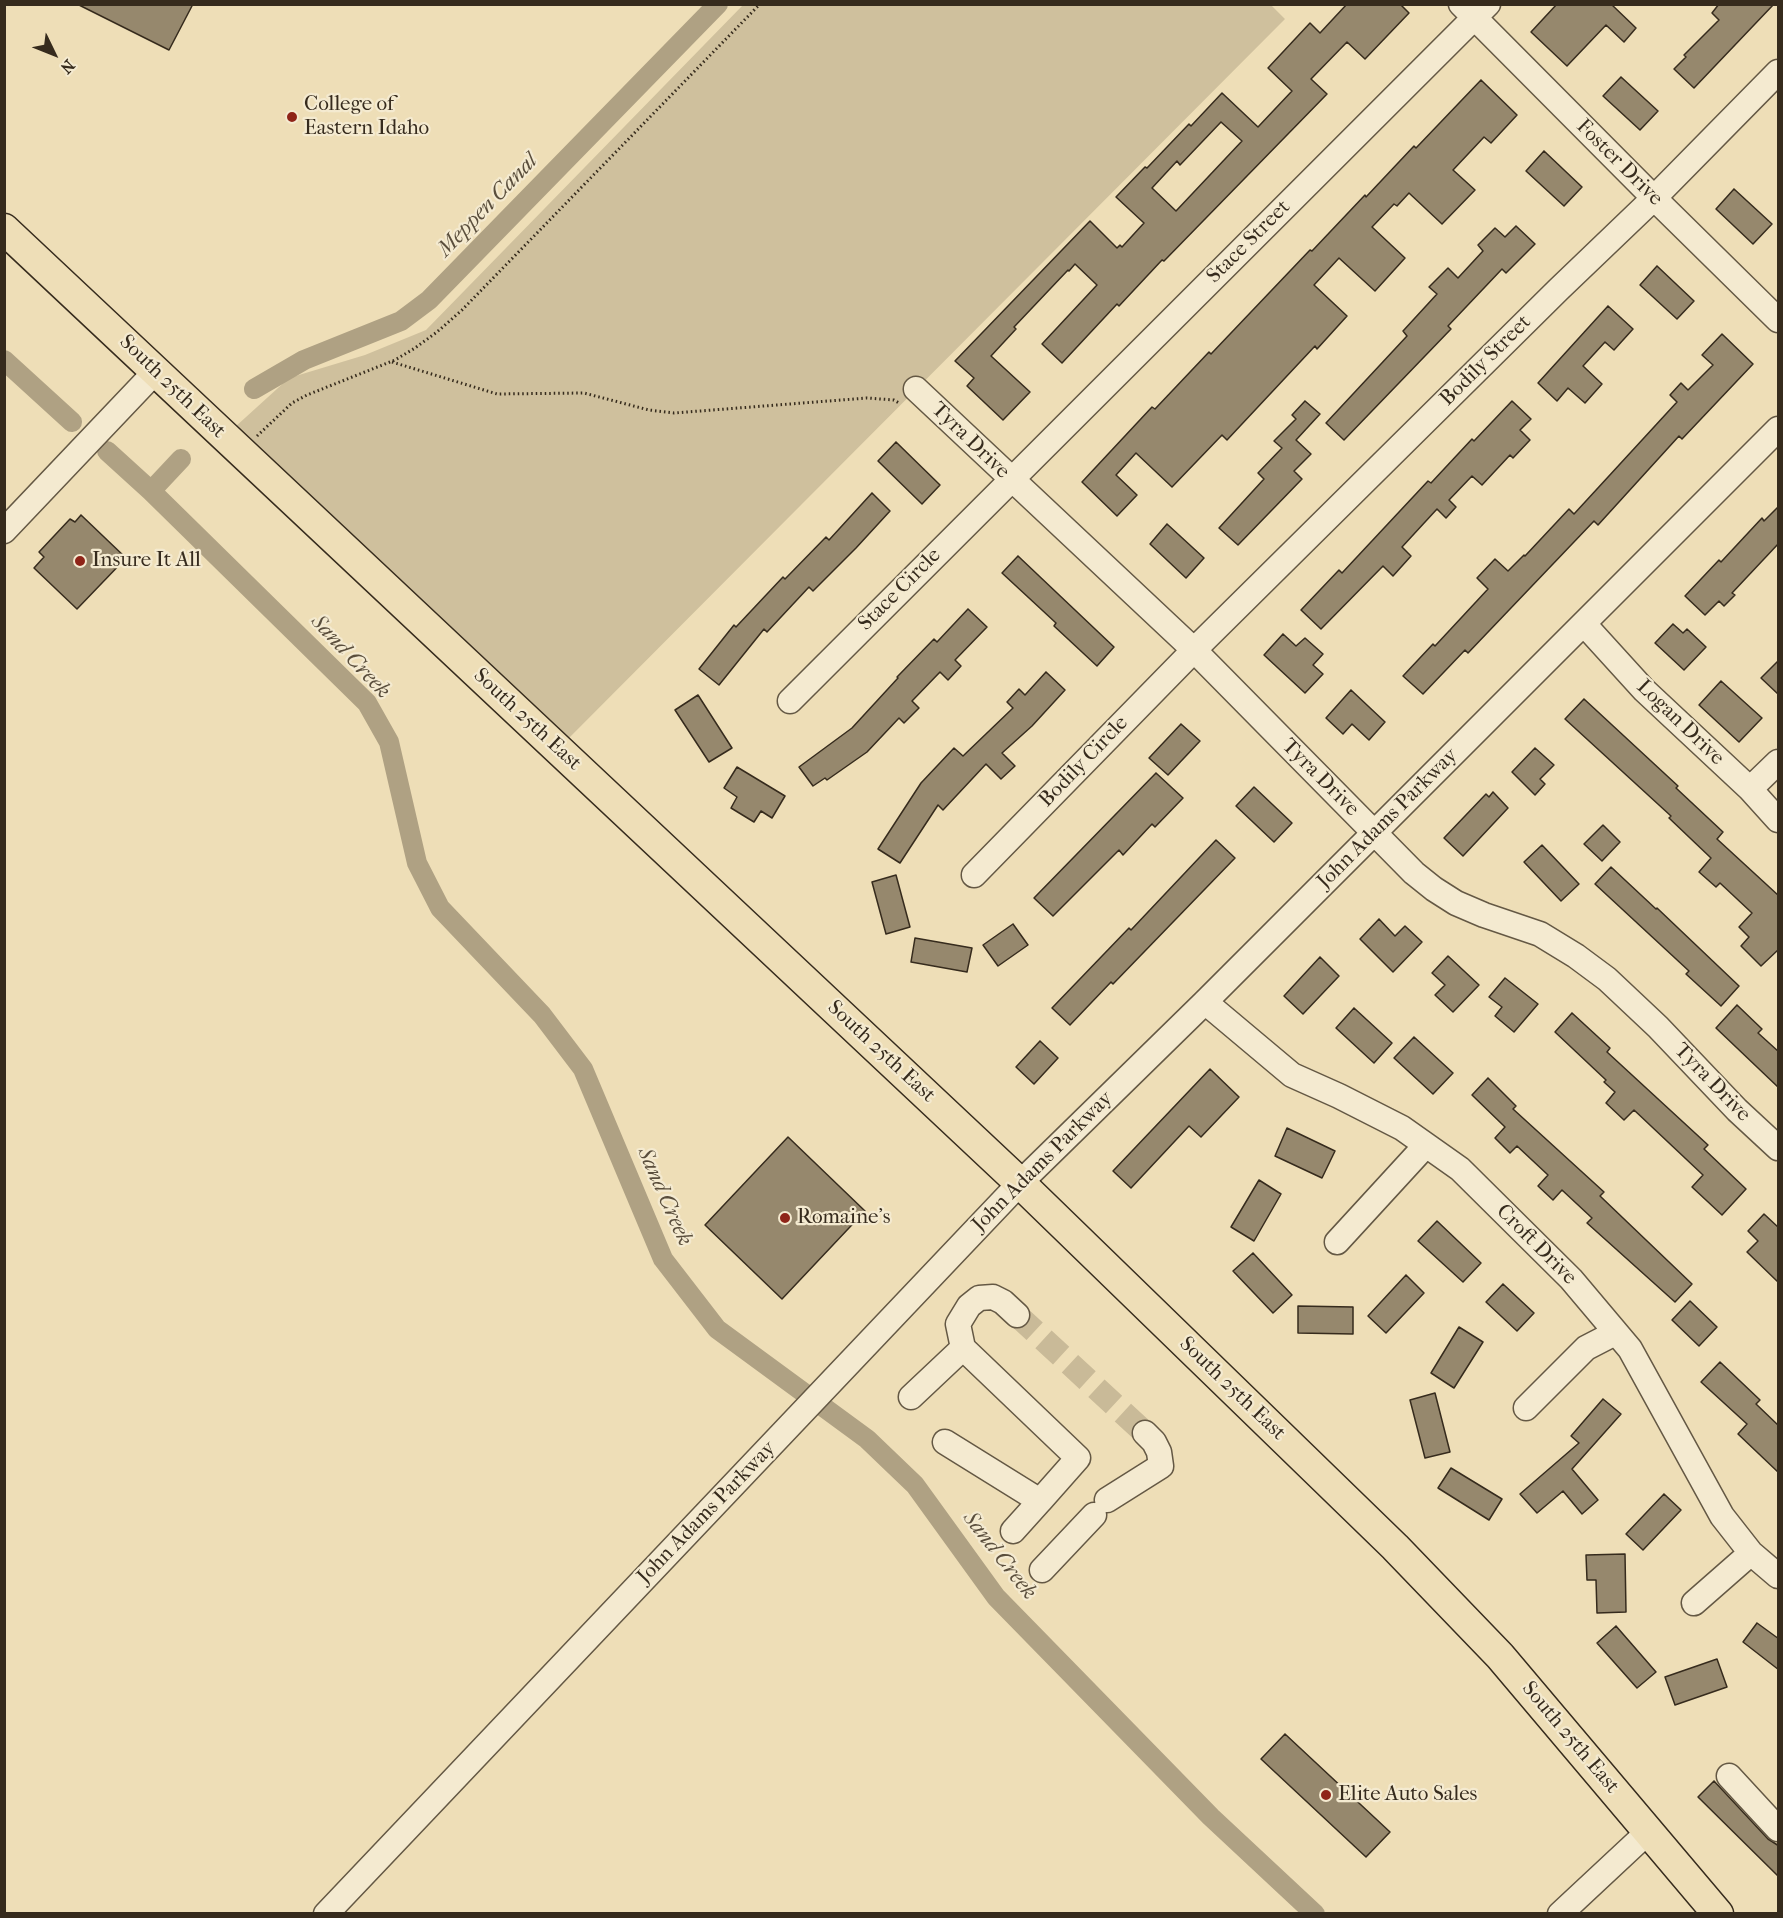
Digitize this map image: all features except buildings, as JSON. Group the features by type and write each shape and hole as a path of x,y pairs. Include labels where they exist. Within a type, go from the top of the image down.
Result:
{"main road":[{"name":"South 25th East","path":"4,229 1020,1183 1395,1547 1500,1656 1718,1914"}],"street":[{"name":"Foster Drive","path":"1474,9 1654,198 1779,320"},
{"name":"Stace Street","path":"1011,479 1474,9"},
{"name":"Bodily Street","path":"1194,650 1779,72"},
{"path":"4,531 156,371"},
{"name":"Tyra Drive","path":"910,397 1011,479 1194,650 1414,873 1456,903 1540,934 1576,956 1607,979 1658,1027 1737,1110 1779,1148"},
{"name":"John Adams Parkway","path":"326,1914 1020,1183 1205,1002 1779,429"},
{"name":"Stace Circle","path":"790,701 1011,479"},
{"name":"Logan Drive","path":"1584,624 1644,690 1750,789 1779,820"},
{"name":"Bodily Circle","path":"974,875 1194,650"},
{"path":"1750,789 1779,762"},
{"name":"Croft Drive","path":"1205,1002 1292,1075 1391,1122 1460,1169 1563,1271 1630,1349 1722,1516 1751,1553 1779,1576"},
{"path":"1336,1242 1426,1145"},
{"path":"1013,1531 1078,1458 963,1348 958,1324 969,1306 979,1298 993,1297 1004,1302 1017,1315"},
{"path":"1526,1408 1586,1348 1616,1333"},
{"path":"911,1397 963,1348"},
{"path":"1042,1570 1101,1507 1161,1466 1155,1442 1145,1433"},
{"path":"945,1442 1040,1501"},
{"path":"1694,1603 1751,1553"},
{"path":"1730,1776 1779,1829"},
{"path":"1560,1914 1649,1831"}],"path":[{"path":"241,453 292,403 390,362 415,348 462,310 760,4"},
{"path":"390,362 497,394 584,393 649,410 674,413 867,398 894,400 910,397"}],"shaded area":[{"path":"1270,4 1285,19 558,749 224,437 289,378 365,355 426,330 743,5"}],"waterway":[{"name":"Meppen Canal","path":"254,389 304,360 401,321 429,300 718,4"},
{"name":"Sand Creek","path":"4,360 72,422"},
{"name":"Sand Creek","path":"107,451 151,491 367,703 389,742 417,863 440,908 542,1015 583,1069 663,1259 717,1329 867,1439 915,1485 996,1597 1211,1817 1315,1914"},
{"path":"151,491 181,459"}],"tunnel":[{"path":"1017,1315 1145,1433"}],"place":[{"name":"College of Eastern Idaho","path":"292,117"},
{"name":"Insure It All","path":"80,561"},
{"name":"Romaine's","path":"785,1218"},
{"name":"Elite Auto Sales","path":"1326,1795"}]}
